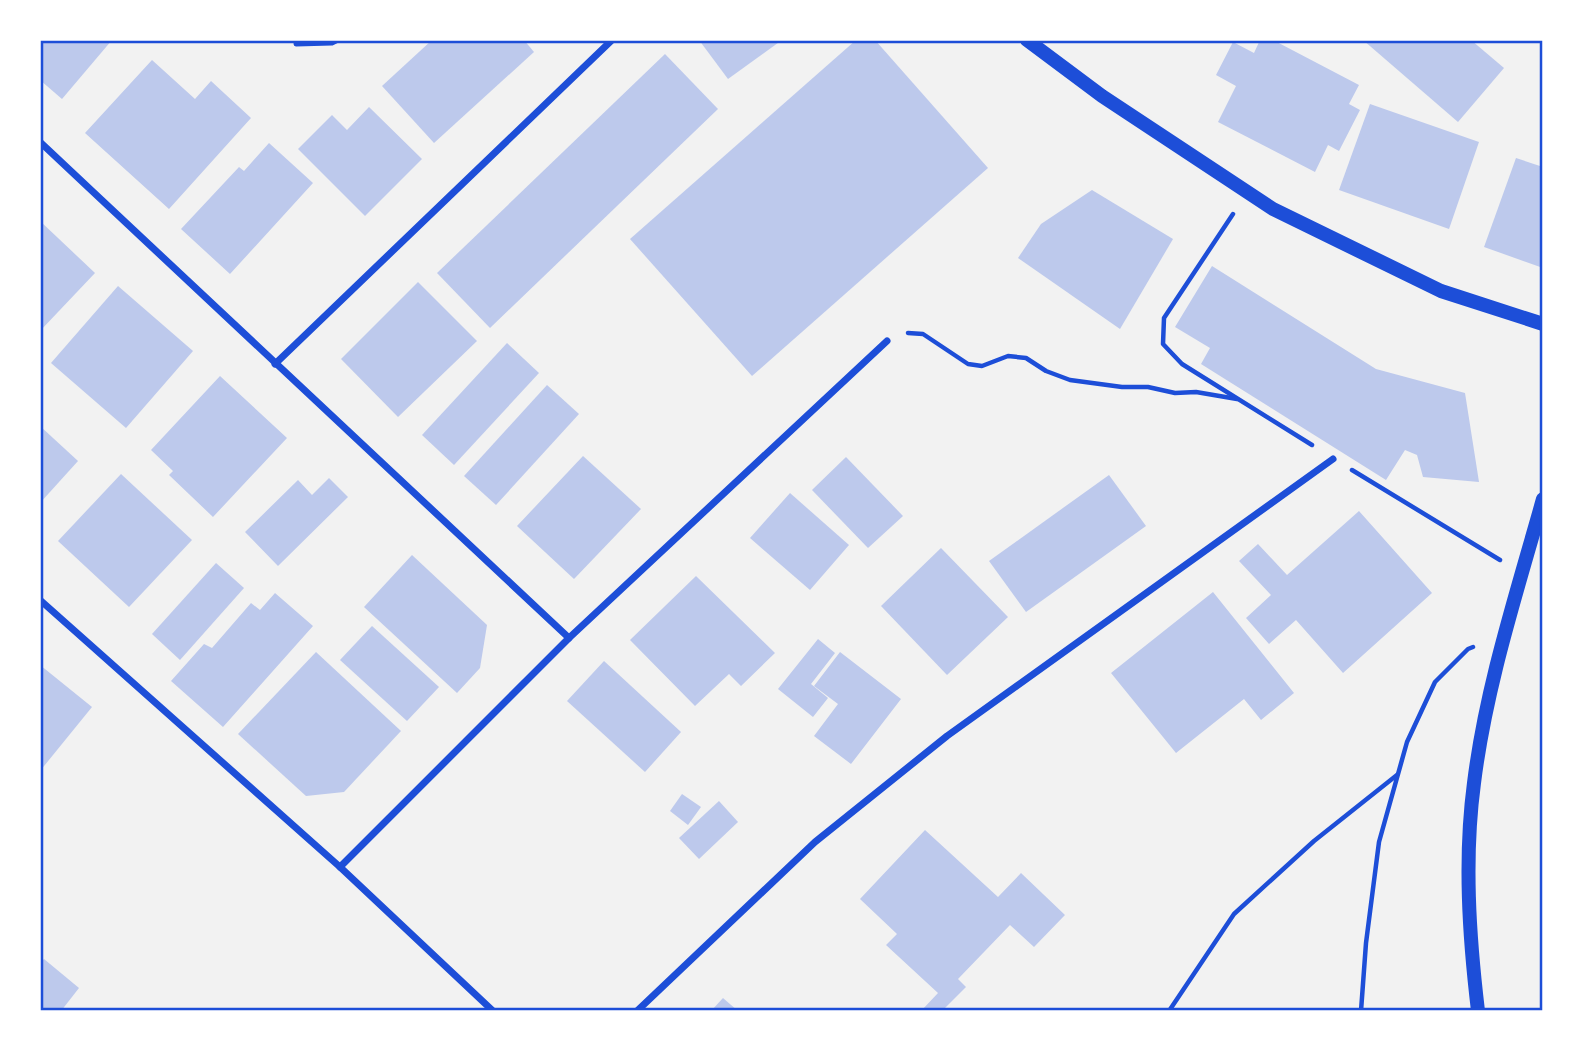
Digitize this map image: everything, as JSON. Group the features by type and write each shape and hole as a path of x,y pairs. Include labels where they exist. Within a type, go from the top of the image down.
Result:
{"main road":[{"path":"1030,41 1102,96 1248,193 1358,252 1441,291 1543,324"},
{"path":"1478,1011 1471,955 1468,869 1474,783 1493,683 1543,499"}],"street":[{"path":"275,364 612,40"},
{"path":"40,142 569,638"},
{"path":"340,867 569,638 887,341"},
{"path":"637,1011 815,842 947,736 1333,458"},
{"path":"40,600 340,867 493,1011"}],"lane":[{"path":"296,44 332,43 338,40"}],"path":[{"path":"1248,193 1164,318 1163,344 1182,364 1522,574"},
{"path":"887,341 906,333 923,334 968,365 982,366 1008,356 1026,358 1070,380 1122,387 1148,387 1175,393 1196,392 1241,400"},
{"path":"1361,1011 1366,943 1379,842 1406,742 1434,682 1468,649 1505,639"},
{"path":"1169,1011 1234,914 1314,841 1398,775"}],"building":[{"path":"40,40 112,40 62,99 40,80"},
{"path":"432,40 524,40 534,52 434,143 382,86"},
{"path":"699,40 782,40 728,79"},
{"path":"856,40 875,40 988,168 752,376 630,239"},
{"path":"1260,40 1273,40 1359,85 1349,104 1360,110 1339,151 1328,145 1315,172 1218,122 1236,86 1216,75 1233,42 1254,53"},
{"path":"1363,40 1471,40 1504,68 1458,122"},
{"path":"665,54 718,109 490,328 437,273"},
{"path":"152,60 195,99 211,81 251,118 169,209 85,133"},
{"path":"1370,104 1479,142 1449,229 1339,190"},
{"path":"369,107 422,159 365,216 298,149 332,115 347,130"},
{"path":"269,143 313,183 230,274 181,229 239,167 244,171"},
{"path":"1516,158 1543,167 1543,268 1484,247"},
{"path":"1092,190 1173,239 1120,329 1018,258 1041,224"},
{"path":"40,221 95,273 40,331"},
{"path":"1212,266 1376,369 1465,393 1479,482 1423,477 1417,455 1405,450 1386,480 1201,364 1210,348 1175,327"},
{"path":"418,282 477,341 398,417 341,359"},
{"path":"118,286 193,351 126,428 51,363"},
{"path":"507,343 539,373 454,465 422,435"},
{"path":"220,376 287,438 213,517 169,475 173,471 151,450"},
{"path":"547,385 579,414 496,505 464,476"},
{"path":"40,426 78,461 40,503"},
{"path":"583,456 641,509 574,579 517,526"},
{"path":"846,457 903,516 868,548 812,490"},
{"path":"121,474 192,540 129,607 58,541"},
{"path":"1109,475 1146,526 1026,612 989,561"},
{"path":"329,478 348,497 278,566 245,532 298,480 312,495"},
{"path":"790,493 849,545 810,590 750,538"},
{"path":"1359,511 1432,593 1343,673 1296,620 1269,644 1246,618 1271,595 1239,561 1258,544 1287,575"},
{"path":"941,548 1008,617 947,675 881,606"},
{"path":"412,555 487,625 480,668 457,693 364,607"},
{"path":"216,563 244,588 180,660 152,634"},
{"path":"696,576 775,653 741,686 729,674 695,706 630,640"},
{"path":"1213,592 1294,693 1261,720 1244,699 1176,753 1111,673"},
{"path":"275,593 313,626 223,727 171,681 204,644 212,648 251,603 260,610"},
{"path":"372,626 439,687 407,721 340,660"},
{"path":"818,639 835,653 811,684 828,698 813,717 778,689"},
{"path":"316,652 401,731 344,792 306,796 238,734"},
{"path":"840,652 901,699 851,764 814,736 838,704 814,686"},
{"path":"604,661 681,732 645,772 567,701"},
{"path":"40,665 92,707 40,771"},
{"path":"682,794 701,807 688,825 670,811"},
{"path":"719,801 738,822 699,859 679,838"},
{"path":"925,830 998,897 1021,873 1065,915 1034,947 1010,925 958,979 966,987 942,1011 921,1011 938,993 886,945 897,934 860,899"},
{"path":"44,959 79,988 61,1011 40,1011 40,963"},
{"path":"723,998 738,1011 711,1011"}]}
